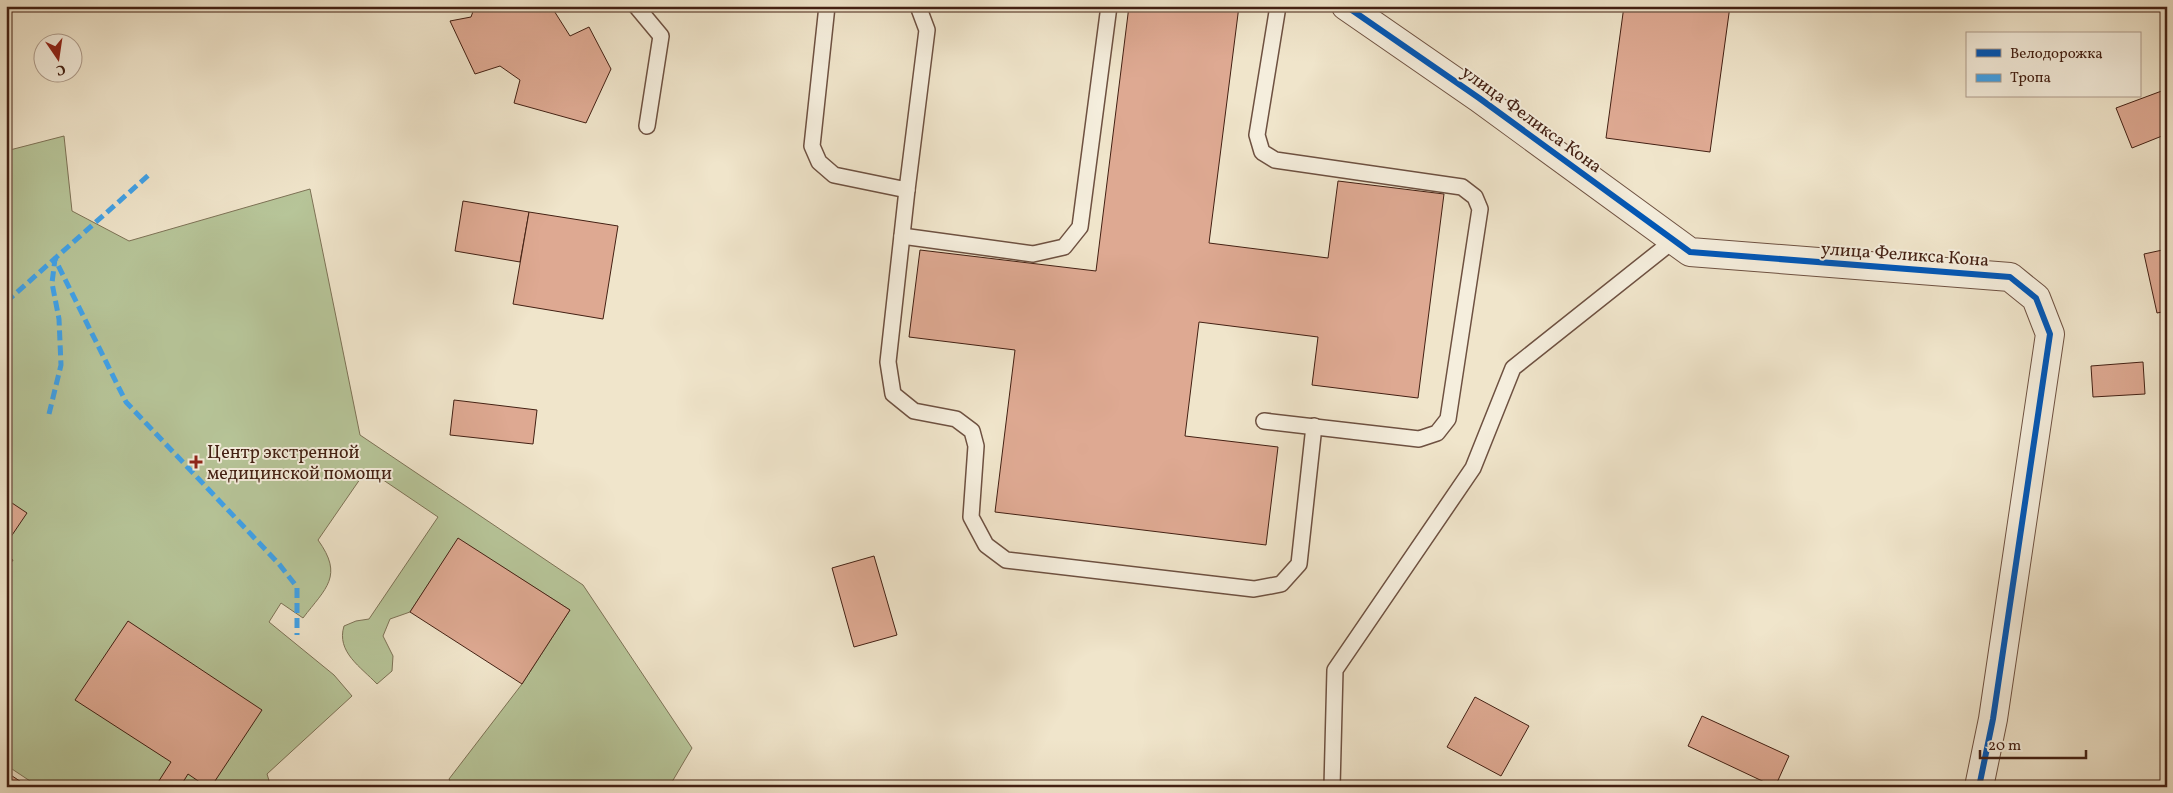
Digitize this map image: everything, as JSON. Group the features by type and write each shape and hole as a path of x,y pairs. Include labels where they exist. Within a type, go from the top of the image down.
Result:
{"street":[{"name":"улица Феликса Кона","path":"1346,6 1479,98 1690,252 2010,277 2036,298 2050,334 1993,719 1979,787"}],"lane":[{"path":"636,6 661,36 647,126"},
{"path":"827,6 812,146 819,162 834,175 907,190"},
{"path":"918,6 927,30 888,362 893,394 914,410 956,419 972,431 976,446 971,517 986,546 1006,560 1254,589 1281,584 1299,564 1314,426"},
{"path":"902,236 1033,254 1064,247 1080,227 1109,6"},
{"path":"1264,421 1419,439 1437,433 1448,418 1480,209 1475,197 1462,187 1275,160 1262,152 1258,135 1278,6"},
{"path":"1332,787 1335,670 1473,468 1513,368 1674,240"}],"green space":[{"name":"Центр экстренной медицинской помощи","path":"64,136 72,211 129,241 310,189 360,435 583,585 692,748 669,787 453,787 449,779 522,684 570,610 458,539 410,612 390,619 383,636 393,656 392,671 377,684 357,665 347,651 342,635 344,626 356,621 369,619 438,517 367,469 318,540 326,552 330,563 331,573 325,590 303,618 281,603 269,622 334,675 352,696 267,774 271,787 39,787 6,765 6,151"}],"building":[{"path":"475,6 551,6 570,36 589,27 611,69 586,123 514,103 520,80 500,66 475,74 450,21 471,17"},
{"path":"989,6 1018,6 1018,9"},
{"path":"1129,6 1239,6 1209,243 1328,258 1338,181 1444,194 1418,398 1312,385 1318,337 1199,322 1185,436 1278,447 1266,545 995,512 1015,350 909,337 920,250 1096,271"},
{"path":"1624,6 1730,6 1710,152 1606,138"},
{"path":"1920,6 1948,6 1947,10"},
{"path":"2167,89 2167,134 2132,148 2116,108"},
{"path":"463,201 529,212 520,262 455,251"},
{"path":"529,212 618,226 603,319 513,304"},
{"path":"2167,249 2167,311 2157,313 2144,254"},
{"path":"2143,362 2145,394 2093,397 2091,366"},
{"path":"454,400 537,410 533,444 450,435"},
{"path":"6,499 27,513 6,544"},
{"path":"458,538 570,610 522,684 410,612"},
{"path":"6,555 13,560 6,570"},
{"path":"874,556 897,635 854,647 832,568"},
{"path":"128,621 262,710 211,787 207,787 188,774 180,787 155,787 171,762 75,700"},
{"path":"1475,697 1529,726 1501,776 1447,747"},
{"path":"1702,716 1789,756 1775,787 1688,746"},
{"path":"6,772 29,787 6,787"}],"marked path":[{"path":"6,302 151,173"},
{"path":"49,414 61,365 59,319 52,283 55,259 126,402 279,564 297,587 297,635"}],"cycle path":[{"path":"1346,6 1479,98 1690,252 2010,277 2036,298 2050,334 1993,719 1979,787"}],"place":[{"name":"Центр экстренной медицинской помощи","path":"196,462"}]}
